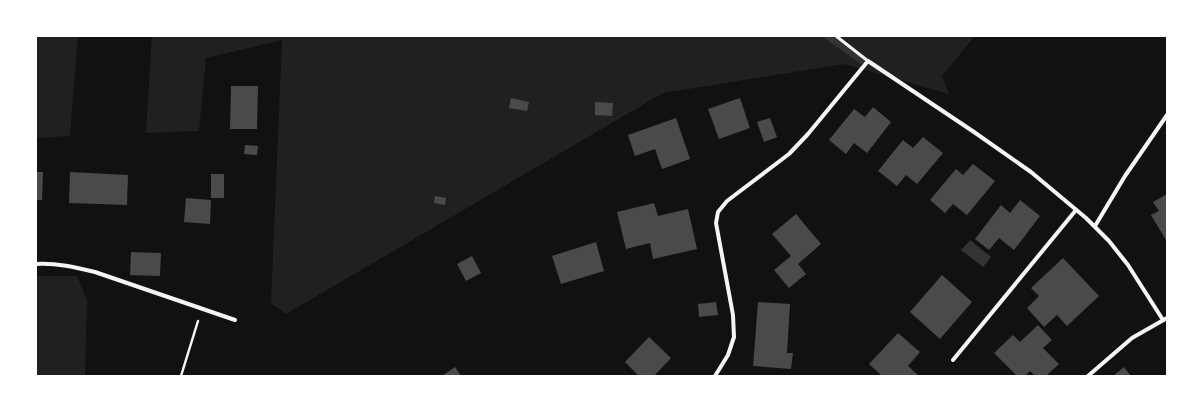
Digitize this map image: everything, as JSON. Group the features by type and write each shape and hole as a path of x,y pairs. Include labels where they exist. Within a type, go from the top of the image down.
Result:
{"street":[{"path":"715,376 728,355 734,337 733,315 716,223 718,212 727,201 789,154 808,134 868,61 1031,172 1095,226 1128,265 1165,319 1132,338 1088,376"},
{"path":"1095,226 1125,176 1167,115"},
{"path":"953,360 1076,210"},
{"path":"36,264 51,263 75,267 235,320"}],"lane":[{"path":"836,36 868,61"}],"path":[{"path":"182,376 202,309"}],"shaded area":[{"path":"36,36 78,36 70,136 36,138"},
{"path":"152,36 975,36 942,76 949,94 844,64 663,93 286,314 271,303 282,40 206,58 199,131 146,133"},
{"path":"970,240 991,257 983,267 961,250"},
{"path":"36,276 77,276 87,300 85,376 36,376"}],"building":[{"path":"231,86 258,86 257,129 230,129"},
{"path":"511,98 529,102 527,111 509,108"},
{"path":"740,98 750,128 719,139 708,109"},
{"path":"595,102 613,103 612,116 595,115"},
{"path":"873,107 891,122 867,153 854,143 846,154 829,140 854,109 865,117"},
{"path":"676,118 690,159 662,169 655,149 635,156 628,135"},
{"path":"770,118 777,137 764,142 757,122"},
{"path":"923,137 943,153 917,184 906,175 897,186 878,171 903,140 913,148"},
{"path":"245,145 258,146 257,155 244,154"},
{"path":"973,164 995,181 967,215 953,204 945,213 930,200 956,169 963,175"},
{"path":"36,172 43,172 42,200 36,200"},
{"path":"70,172 128,175 127,205 69,203"},
{"path":"211,174 224,174 224,198 211,198"},
{"path":"1167,194 1167,242 1151,215 1159,211 1153,202"},
{"path":"435,196 446,198 445,205 434,203"},
{"path":"186,198 211,200 210,224 184,222"},
{"path":"1020,200 1040,216 1014,250 999,238 989,250 975,239 1001,205 1010,213"},
{"path":"654,203 658,216 688,209 697,249 653,259 650,243 626,249 617,212"},
{"path":"796,214 821,244 798,264 806,274 789,288 774,270 791,256 772,234"},
{"path":"596,242 604,271 561,284 552,256"},
{"path":"131,252 161,253 160,276 130,275"},
{"path":"472,256 481,273 466,281 457,264"},
{"path":"1063,258 1099,296 1067,326 1057,315 1044,327 1027,308 1039,296 1031,288"},
{"path":"942,275 972,302 940,339 910,312"},
{"path":"716,302 718,315 699,317 698,304"},
{"path":"758,302 790,304 787,353 793,353 791,369 753,366"},
{"path":"1038,325 1052,340 1043,348 1059,364 1046,376 1035,376 1030,371 1025,376 1017,376 994,353 1013,335 1020,342"},
{"path":"898,333 920,352 908,366 919,376 882,376 869,364"},
{"path":"649,337 671,358 654,376 639,376 625,362"},
{"path":"455,367 461,376 442,376"},
{"path":"1124,367 1131,376 1113,376"}],"waterway":[{"path":"827,36 862,61"}]}
